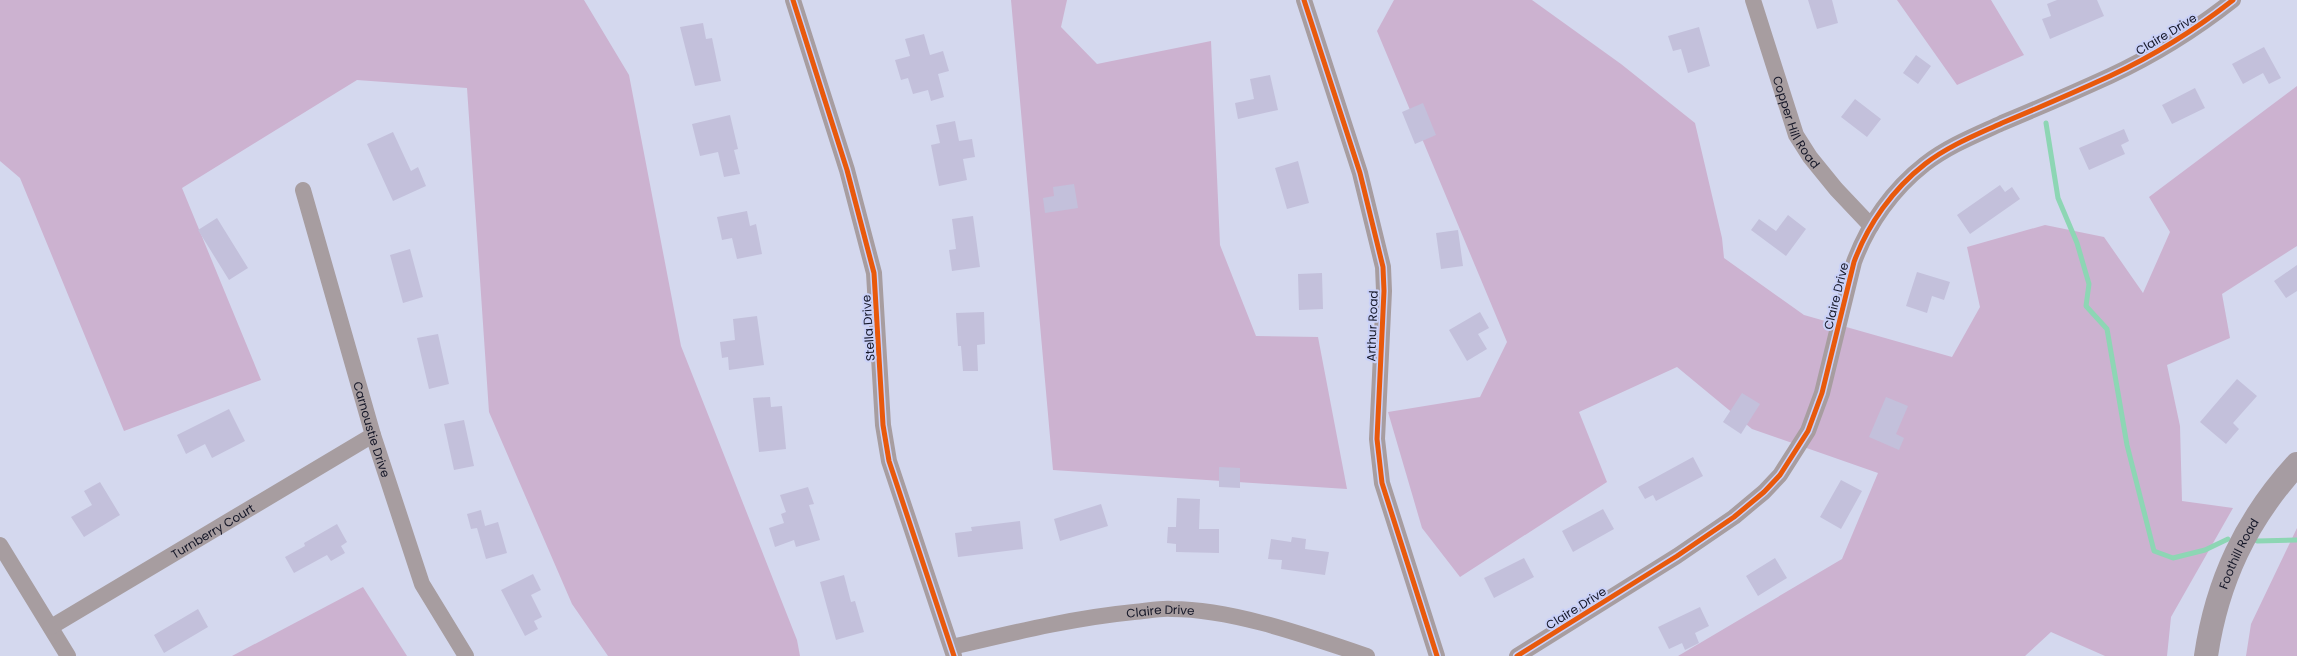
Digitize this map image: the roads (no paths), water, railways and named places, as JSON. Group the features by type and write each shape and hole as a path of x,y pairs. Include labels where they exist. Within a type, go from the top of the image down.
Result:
{"street":[{"name":"Stella Drive","path":"794,0 847,170 874,273 883,425 889,461 953,652"},
{"name":"Arthur Road","path":"1304,0 1360,173 1383,267 1384,291 1377,439 1382,483 1437,656"},
{"name":"Copper Hill Road","path":"1753,0 1796,135 1810,157 1836,189 1871,226"},
{"name":"Claire Drive","path":"1517,656 1734,518 1780,475 1808,431 1822,393 1854,262 1871,226 1885,204 1925,164 1962,141 2111,76 2151,56 2195,30 2233,0"},
{"name":"Carnoustie Drive","path":"303,190 373,435 422,584 466,656"},
{"name":"Turnberry Court","path":"51,627 373,435"},
{"name":"Foothill Road","path":"2206,656 2217,601 2230,565 2253,520 2275,489 2297,464"},
{"path":"0,545 68,656"},
{"name":"Claire Drive","path":"953,652 1036,627 1109,614 1172,608 1223,614 1326,642 1367,656"}],"waterway":[{"path":"2046,123 2058,198 2077,243 2089,284 2086,306 2107,329 2127,445 2154,551 2173,558 2205,550 2228,539"},
{"path":"2257,541 2297,540"}]}
